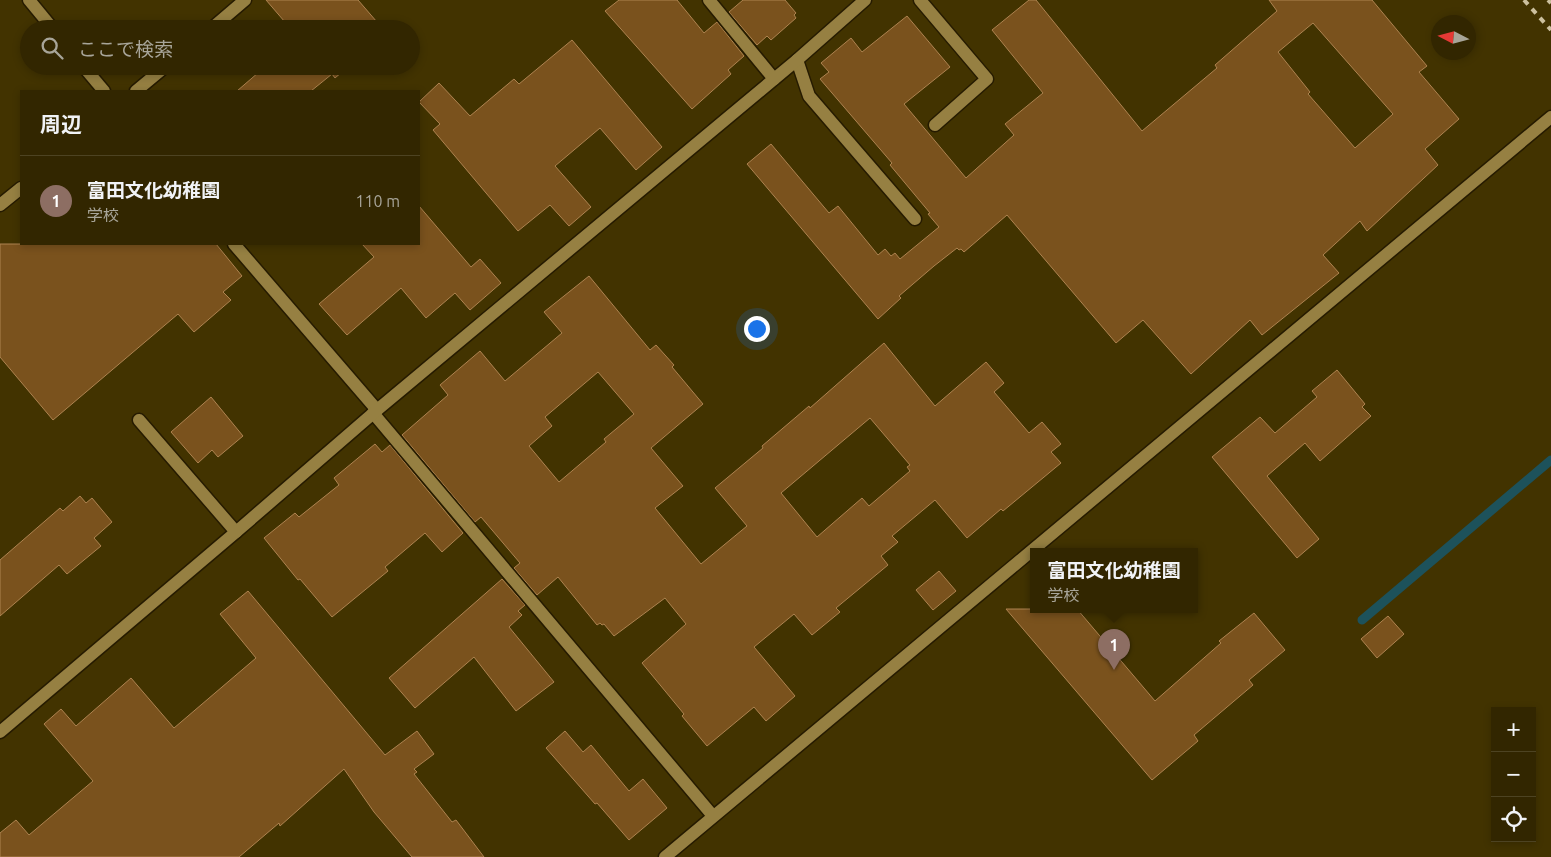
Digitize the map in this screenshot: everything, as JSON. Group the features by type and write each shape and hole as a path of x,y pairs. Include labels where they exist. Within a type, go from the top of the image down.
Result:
{"street":[{"path":"29,0 45,20"},
{"path":"222,20 245,0"},
{"path":"709,0 774,78"},
{"path":"0,732 375,412 797,60 865,0"},
{"path":"920,0 987,78 935,125"},
{"path":"797,60 809,96 915,219"},
{"path":"91,75 103,90"},
{"path":"137,90 155,75"},
{"path":"1034,548 1551,117"},
{"path":"0,205 20,189"},
{"path":"235,245 712,816"},
{"path":"139,420 236,532"},
{"path":"665,857 1030,551"}],"building":[{"path":"266,0 358,0 375,20 283,20"},
{"path":"619,0 677,0 704,33 717,22 744,56 728,70 731,74 692,109 605,11"},
{"path":"743,0 785,0 796,13 794,15 796,18 771,40 767,36 757,45 729,12"},
{"path":"1029,0 1036,0 1142,131 1217,68 1215,65 1277,11 1269,0 1372,0 1427,66 1419,72 1459,119 1425,149 1438,165 1367,231 1360,221 1323,255 1339,273 1262,335 1250,320 1191,374 1143,320 1116,343 1007,215 964,252 957,248 934,266 899,296 901,298 878,319 747,164 771,144 829,213 838,206 878,255 885,249 891,256 895,253 900,259 939,227 928,214 930,213 890,165 892,163 820,79 829,72 821,63 851,38 862,52 907,16 950,67 904,104 966,178 1014,135 1005,124 1043,93 992,30","holes":["1313,23 1393,114 1355,148 1308,94 1310,92 1278,52"]},
{"path":"572,40 662,147 636,170 600,128 555,166 591,207 569,226 550,205 518,231 433,130 440,124 420,101 439,83 470,116 514,79 519,84"},
{"path":"256,75 331,75 312,90 238,90"},
{"path":"420,207 471,267 480,259 501,283 470,310 455,293 426,318 401,288 347,335 319,304 374,257 363,245 420,245"},
{"path":"0,244 217,245 242,276 223,292 231,300 194,332 178,314 53,420 0,357"},
{"path":"589,276 650,350 656,345 674,365 672,367 703,404 651,448 683,486 655,508 701,564 747,526 715,488 884,343 935,406 986,362 1004,383 994,392 1029,433 1042,422 1061,444 1051,452 1061,463 967,538 935,500 892,536 898,542 881,556 888,565 836,608 840,612 812,635 794,614 754,647 795,696 766,721 754,707 707,746 682,716 684,714 642,663 686,624 665,598 614,636 604,624 600,623 597,625 558,577 537,595 514,568 520,563 481,517 475,522 402,435 448,395 440,385 480,351 505,381 562,333 544,312","holes":["598,372 634,414 604,439 606,442 559,482 529,446 552,426 545,417","870,418 910,465 907,467 910,471 869,506 862,498 817,537 781,493"]},
{"path":"1337,370 1365,404 1362,407 1371,416 1320,461 1305,443 1267,476 1319,539 1297,558 1212,457 1260,417 1275,433 1317,397 1312,391"},
{"path":"211,397 243,436 218,457 212,450 198,463 171,432"},
{"path":"375,444 382,452 390,445 463,533 442,552 425,533 385,567 388,571 332,617 300,579 298,580 264,538 295,513 299,517 339,485 334,478"},
{"path":"80,496 86,503 92,498 112,522 94,538 101,546 67,574 59,565 0,616 0,560 60,508 63,511"},
{"path":"939,571 956,591 933,610 916,590"},
{"path":"502,579 525,605 518,611 522,615 509,627 554,682 516,711 474,657 415,708 389,678"},
{"path":"248,591 385,755 417,731 434,754 414,769 417,772 414,774 452,822 456,820 484,857 412,857 374,812 344,769 280,826 279,823 239,857 0,857 0,833 16,820 29,835 93,781 44,724 61,709 76,726 131,678 174,728 256,658 220,614"},
{"path":"1006,609 1030,609 1030,613 1080,613 1155,701 1221,643 1219,641 1254,613 1285,650 1249,680 1253,685 1194,735 1198,741 1152,780"},
{"path":"1388,616 1404,634 1377,658 1361,639"},
{"path":"565,731 583,752 591,745 629,791 643,779 667,808 629,840 546,748"}],"waterway":[{"path":"1362,620 1551,460"}],"railway":[{"path":"1524,0 1551,30"},
{"path":"1548,0 1551,3"}],"place":[{"name":"富田文化幼稚園","path":"1114,670"}]}
